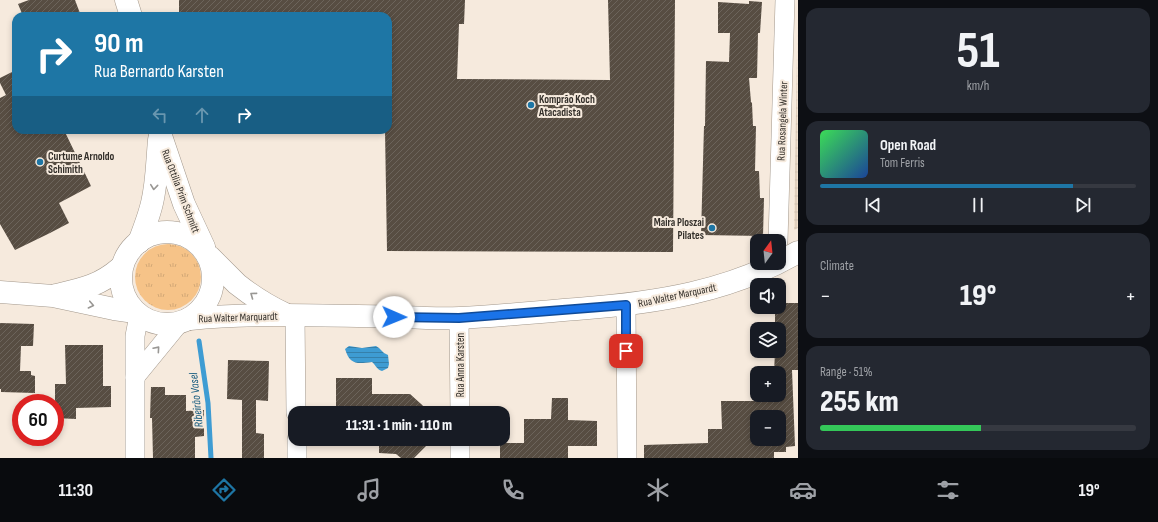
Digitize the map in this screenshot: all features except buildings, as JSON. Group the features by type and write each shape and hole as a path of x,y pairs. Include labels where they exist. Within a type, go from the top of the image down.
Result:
{"main road":[{"path":"126,0 130,12"},
{"name":"Rua Ottilia Prim Schmitt","path":"138,242 149,215 152,202 159,134"},
{"name":"Rua Ottilia Prim Schmitt","path":"160,134 184,204 207,252"},
{"path":"0,292 53,296 137,314 148,320 162,324 185,320 199,312 211,293 214,282 207,252 192,238 180,233 164,232 150,234 138,242 120,268 111,276 83,288 53,296"},
{"name":"Rua Walter Marquardt","path":"207,252 238,284 247,291 260,300 291,315"},
{"name":"Rua Walter Marquardt","path":"786,259 798,252"},
{"path":"120,268 119,277 121,292 137,314"},
{"name":"Rua Walter Marquardt","path":"185,320 214,316 291,315 459,318 626,305 689,294 732,283 763,270"}],"street":[{"name":"Rua Rosangela Winter","path":"778,234 785,0"},
{"path":"626,305 627,458"},
{"path":"135,458 135,336 137,314"},
{"path":"291,315 296,406"},
{"name":"Rua Anna Karsten","path":"459,318 460,406"},
{"path":"135,377 185,320"},
{"path":"297,446 297,458"},
{"path":"460,446 460,458"}],"shaded area":[{"path":"797,0 798,228 794,230 797,52"}],"green space":[{"path":"161,244 175,244 187,249 196,258 201,270 199,290 192,301 175,310 161,310 149,305 140,296 135,284 135,270 140,258 149,249"}],"water":[{"path":"349,346 362,348 376,346 388,355 388,368 382,371 372,362 358,363 352,361 345,349"}],"waterway":[{"name":"Ribeirão Vasel","path":"199,341 208,403 211,458"}],"place":[{"name":"Komprão Koch Atacadista","path":"531,105"},
{"name":"Curtume Arnoldo Schimith","path":"40,162"},
{"name":"Maira Ploszai Pilates","path":"712,228"}],"route":[{"path":"394,317 459,318 626,305 626,351"}]}
